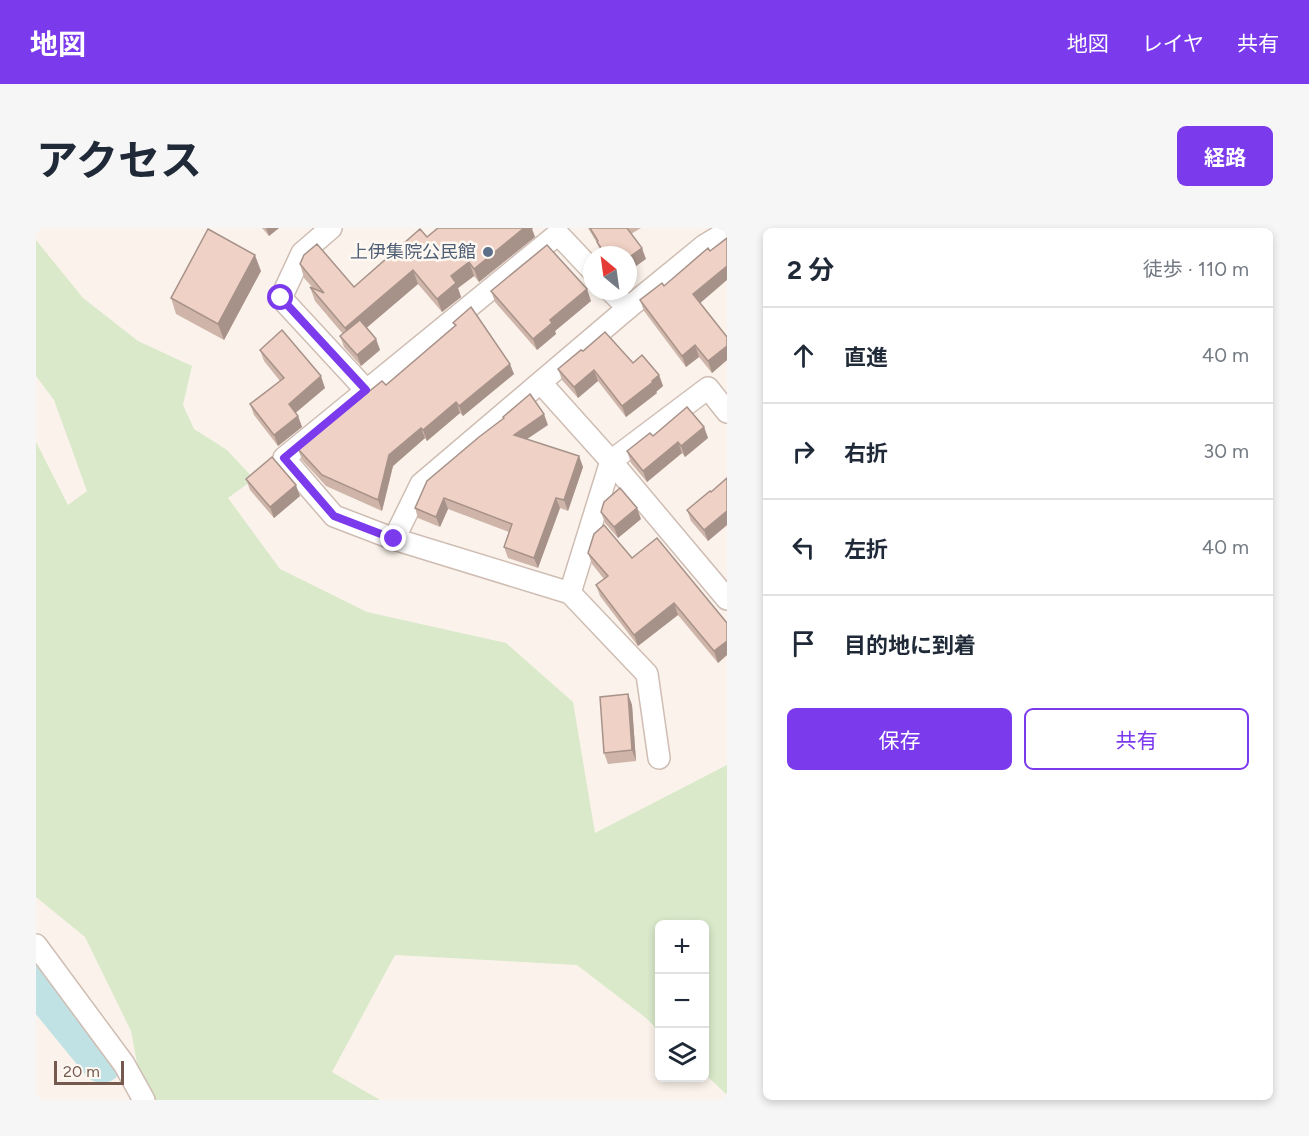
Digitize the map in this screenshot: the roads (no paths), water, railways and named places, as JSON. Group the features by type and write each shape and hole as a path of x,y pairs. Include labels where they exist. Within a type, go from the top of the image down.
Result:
{"street":[{"path":"331,228 302,253 281,298 366,390"},
{"path":"394,539 421,484 628,308 705,245 727,232"},
{"path":"583,260 558,234 284,458 334,516 394,539 570,593 646,674 659,759"},
{"path":"620,300 628,308"},
{"path":"541,383 611,461 727,599"},
{"path":"570,593 611,461 708,388 727,412"},
{"path":"36,945 124,1064 144,1100"}],"waterway":[{"path":"36,981 102,1062"}],"place":[{"name":"上伊集院公民館","path":"488,252"}]}
